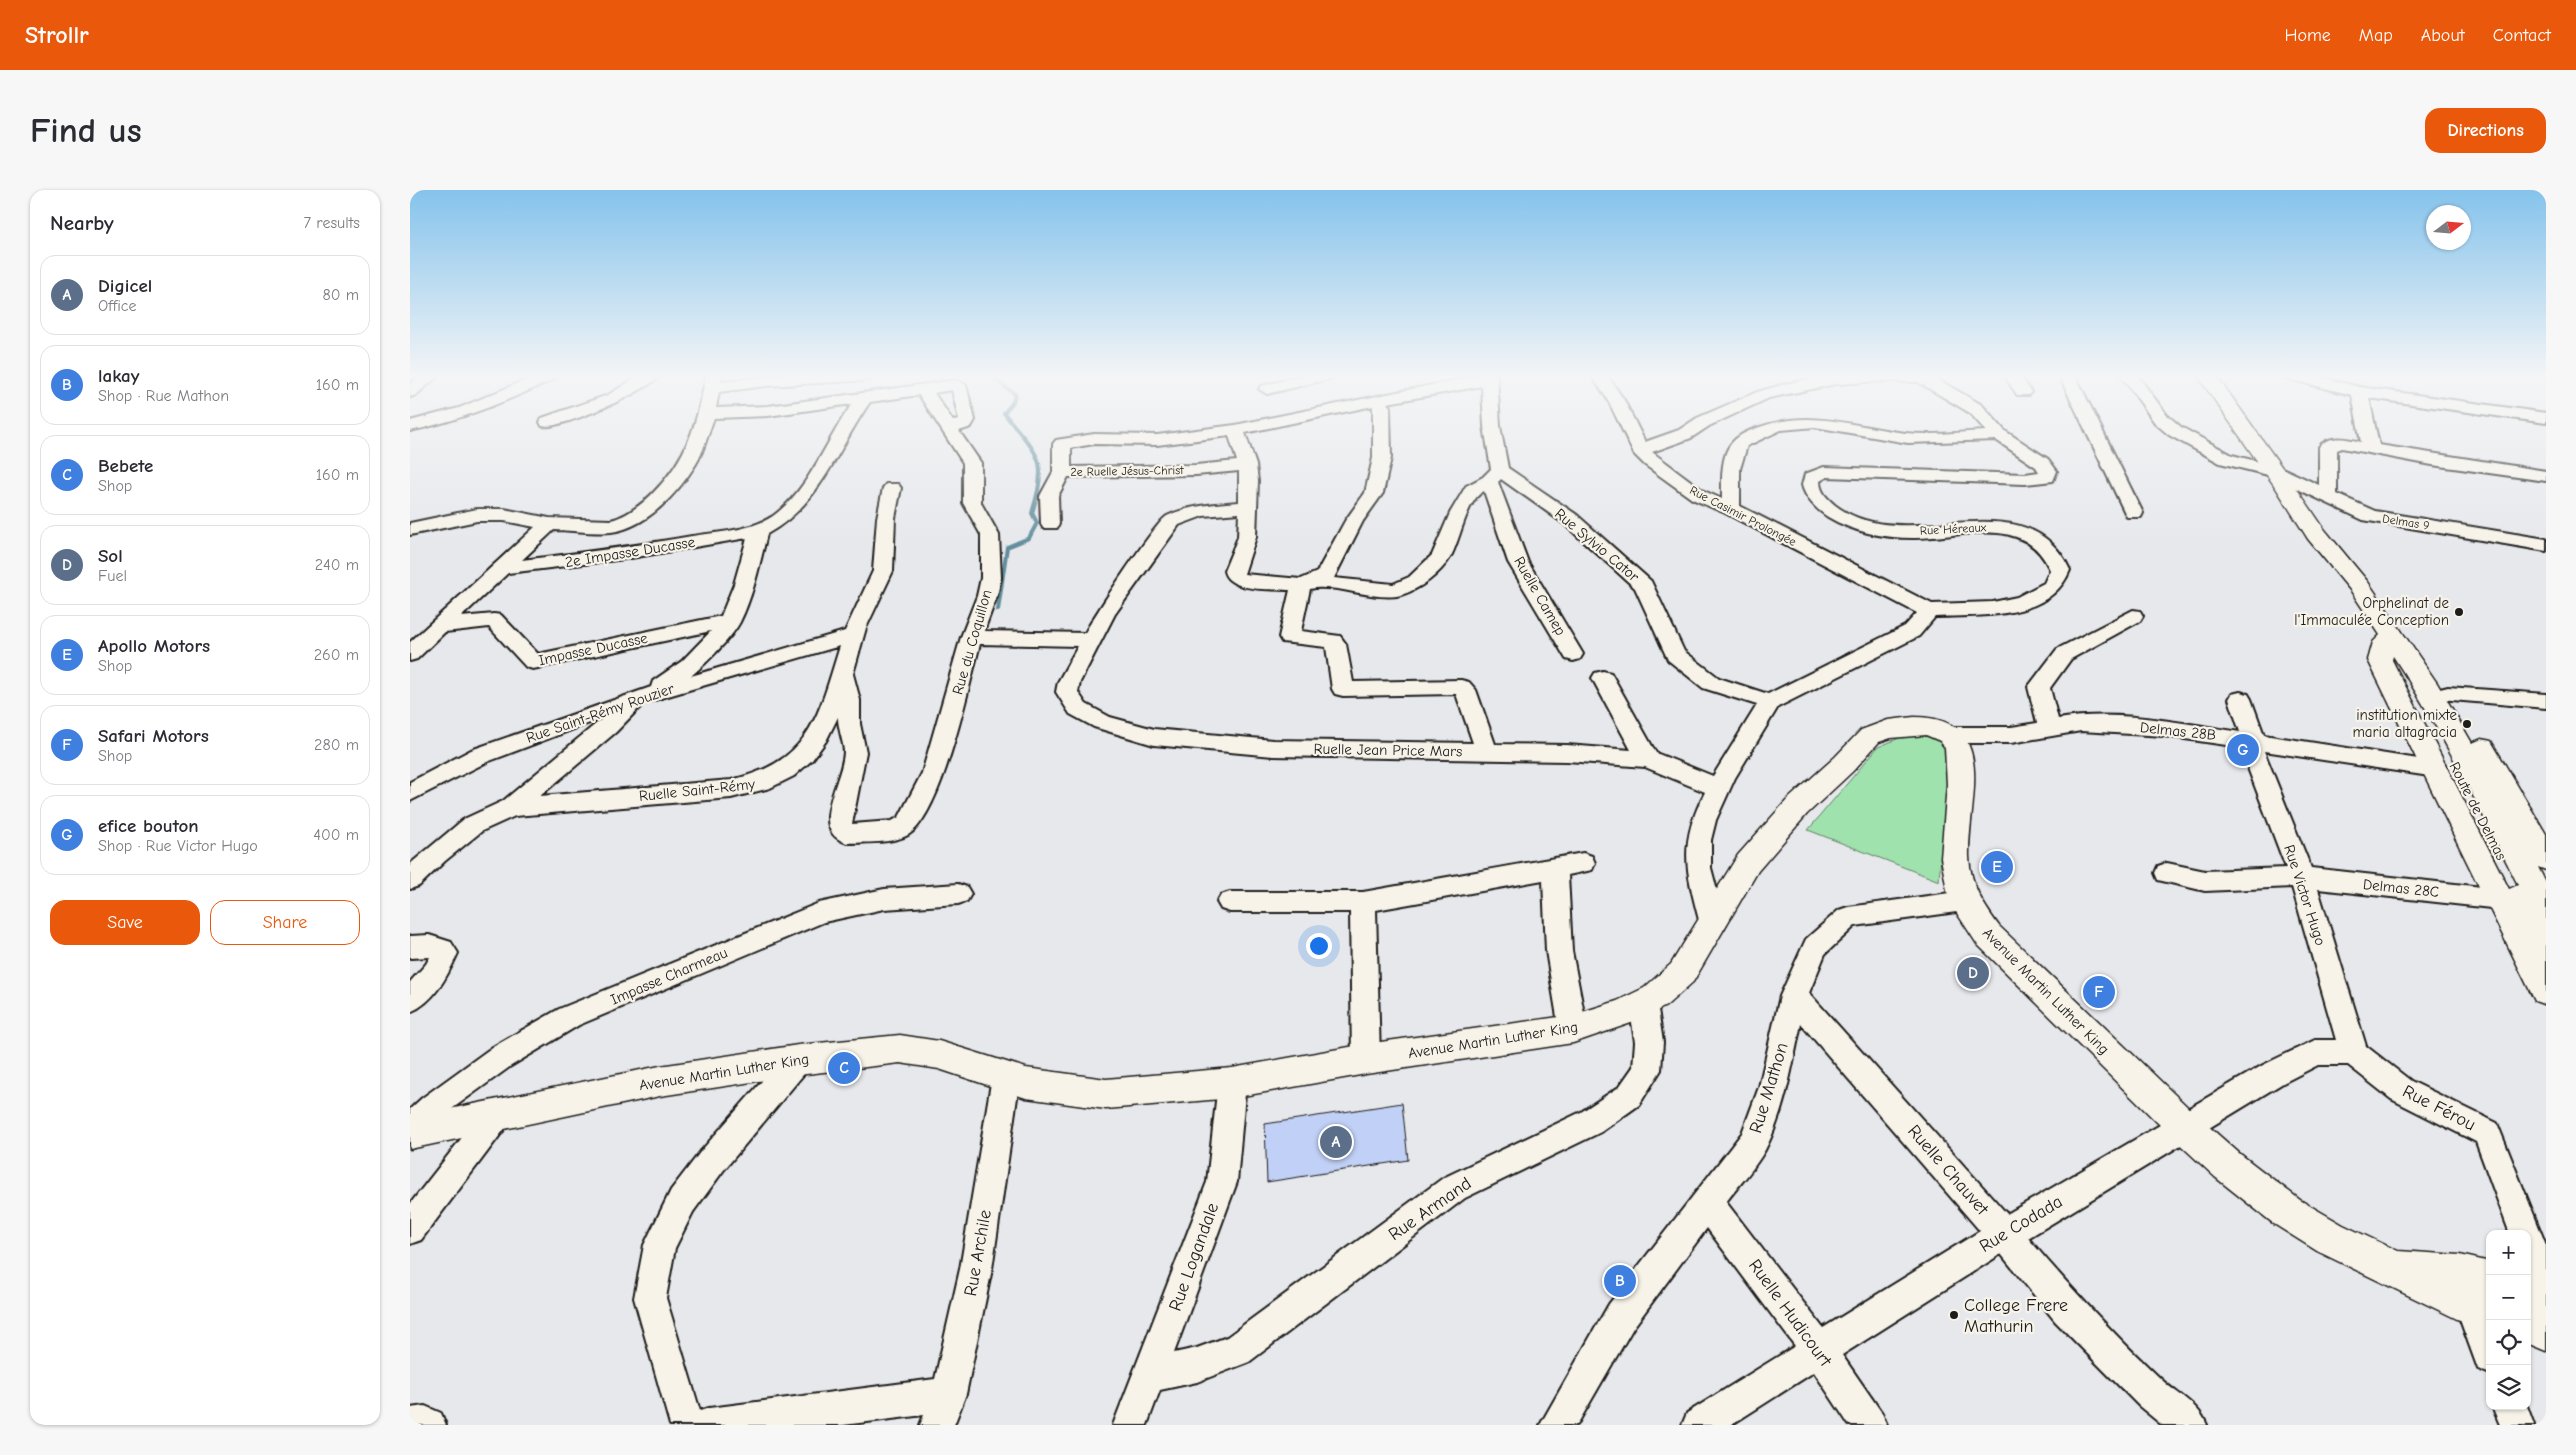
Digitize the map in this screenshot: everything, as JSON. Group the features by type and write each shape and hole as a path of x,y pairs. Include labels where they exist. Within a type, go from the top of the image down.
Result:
{"main road":[{"name":"Route de Delmas","path":"2247,433 2316,534 2346,574 2352,587 2391,643 2458,772 2537,912 2546,947"},
{"path":"2546,859 2472,729 2448,694 2428,667 2391,643 2380,660 2546,992"},
{"name":"Avenue Martin Luther King","path":"410,1133 660,1081 798,1060 900,1049 939,1055 1026,1083 1106,1094 1232,1084 1366,1059 1573,1029 1626,1011 1655,997 1682,973 1748,863 1797,807 1844,764 1870,736 1888,729 1929,726 1949,735 1958,747 1961,784 1955,858 1964,901 1988,935 2185,1126 2227,1164 2287,1212 2330,1238 2396,1269 2477,1293"},
{"path":"2531,1291 2546,1295"},
{"path":"2531,1322 2546,1325"},
{"path":"2531,1323 2546,1332"}],"street":[{"path":"410,529 477,515 504,515 549,524 611,526 626,522 635,517 672,484 688,462 700,433"},
{"name":"2e Impasse Ducasse","path":"502,568 616,555 758,531 780,519 802,496 822,469 841,433"},
{"name":"Rue du Coquillon","path":"844,674 849,724 855,752 839,822 840,828 847,834 897,830 908,823 934,773 971,637 989,587 991,543 985,524 977,514 972,503 972,463 953,433"},
{"path":"1062,472 1062,444 1094,439 1157,440 1214,433"},
{"path":"1236,433 1247,465 1247,537 1234,571 1235,577 1241,580 1395,590 1416,581 1441,557 1459,513 1472,490 1494,475 1492,433"},
{"path":"1382,433 1382,458 1374,493 1354,521 1325,576 1307,584 1289,637 1333,642 1336,644 1343,689 1461,687 1465,690 1487,752"},
{"name":"Rue Casimir Prolongée","path":"1632,433 1640,450 1670,477 1698,495 1731,509 1929,611"},
{"path":"1640,450 1687,433"},
{"path":"1731,509 1732,470 1737,448 1746,439 1759,433"},
{"path":"1881,433 1910,438 1999,435"},
{"name":"Rue Héreaux","path":"1929,611 2004,607 2033,598 2052,586 2060,570 2050,550 2029,537 1996,527 1956,528 1926,532 1873,528 1848,520 1826,507 1813,493 1810,484 1811,478 1824,472 2025,479 2047,477 2048,471 2042,464 1997,433"},
{"path":"2095,433 2134,512"},
{"name":"Delmas 9","path":"2178,433 2204,449 2226,458 2274,471 2370,516 2546,545"},
{"path":"2368,433 2371,448"},
{"path":"2328,496 2328,447 2341,443 2432,460 2546,476"},
{"name":"2e Ruelle Jésus-Christ","path":"1050,524 1049,496 1062,472 1196,470 1247,465"},
{"name":"Ruelle Camep","path":"1494,475 1518,562 1573,654"},
{"name":"Rue Sylvio Cator","path":"1494,475 1570,519 1644,585 1675,655 1711,683 1770,702"},
{"name":"Ruelle Saint-Rémy","path":"410,879 436,854 473,825 511,807 731,789 777,777 808,751 826,722 844,674 854,635 883,571 887,541 886,518 892,488"},
{"path":"971,637 1091,640 1106,613 1172,521 1200,511 1247,507"},
{"path":"410,654 549,524"},
{"path":"511,807 608,727 639,697 667,683 716,641 731,620 742,592 758,531"},
{"path":"1713,924 1698,860 1703,822 1719,788 1770,702 1912,631 1929,611"},
{"path":"2050,728 2042,706 2039,686 2064,654 2133,616"},
{"name":"Impasse Ducasse","path":"442,626 494,620 533,662 731,620"},
{"name":"Rue Saint-Rémy Rouzier","path":"410,792 480,756 639,697 726,674 854,635"},
{"name":"Ruelle Jean Price Mars","path":"1091,640 1069,682 1067,692 1078,709 1102,722 1154,737 1273,748 1567,753 1648,758 1719,788"},
{"path":"1603,678 1648,758"},
{"path":"2448,694 2546,701"},
{"name":"Rue Victor Hugo","path":"2240,699 2251,740 2302,877 2354,1053"},
{"name":"Delmas 28B","path":"1949,735 2011,735 2081,723 2164,728 2436,769"},
{"path":"1230,902 1363,902 1583,863"},
{"path":"1555,868 1559,952 1573,1029"},
{"name":"Delmas 28C","path":"2167,873 2204,881 2302,877 2500,899"},
{"name":"Impasse Charmeau","path":"410,1129 432,1107 501,1057 569,1017 788,928 820,913 884,899 958,894"},
{"name":"Rue Mathon","path":"1556,1425 1621,1316 1754,1141 1773,1086 1794,996 1815,947 1848,917 1964,901"},
{"path":"1363,902 1366,1059"},
{"path":"410,947 431,946 440,948 446,953 436,972 410,1000"},
{"name":"Ruelle Chauvet","path":"1794,996 2004,1234 2067,1309 2151,1394 2190,1425"},
{"name":"Rue Armand","path":"1151,1375 1197,1365 1238,1350 1454,1188 1592,1122 1629,1096 1647,1070 1649,1042 1642,1003"},
{"name":"Rue Codada","path":"1699,1425 2004,1234 2185,1126 2315,1052 2354,1053"},
{"name":"Rue Férou","path":"2354,1053 2401,1090 2487,1133 2525,1230"},
{"path":"687,1425 650,1298 660,1245 682,1201 712,1161 798,1060"},
{"name":"Rue Archile","path":"937,1425 949,1394 976,1269 1006,1077"},
{"name":"Rue Logandale","path":"1130,1425 1151,1375 1222,1182 1232,1084"},
{"path":"410,1228 499,1113"},
{"name":"Ruelle Hudicourt","path":"1707,1202 1818,1350 1870,1425"},
{"name":"Rue Férou","path":"2531,1246 2546,1287"},
{"path":"2477,1293 2486,1337"},
{"path":"709,1425 949,1394"},
{"path":"2510,1410 2516,1425"},
{"path":"412,1425 425,1423 429,1425"}],"green space":[{"path":"1909,734 1941,738 1950,750 1939,881 1808,830 1878,747"}],"building":[{"path":"1402,1103 1408,1160 1267,1182 1265,1124"}],"waterway":[{"path":"998,610 1007,547 1029,538 1037,523 1032,513 1040,479 1040,468 1032,449 1019,433"}],"place":[{"name":"Orphelinat de l'Immaculée Conception","path":"2459,612"},
{"name":"institution mixte maria altagracia","path":"2467,724"},
{"name":"efice bouton","path":"2243,750"},
{"name":"Apollo Motors","path":"1997,867"},
{"name":"Sol","path":"1973,973"},
{"name":"Safari Motors","path":"2099,992"},
{"name":"Bebete","path":"844,1068"},
{"name":"Digicel","path":"1336,1142"},
{"name":"lakay","path":"1620,1281"},
{"name":"College Frere Mathurin","path":"1954,1315"}]}
